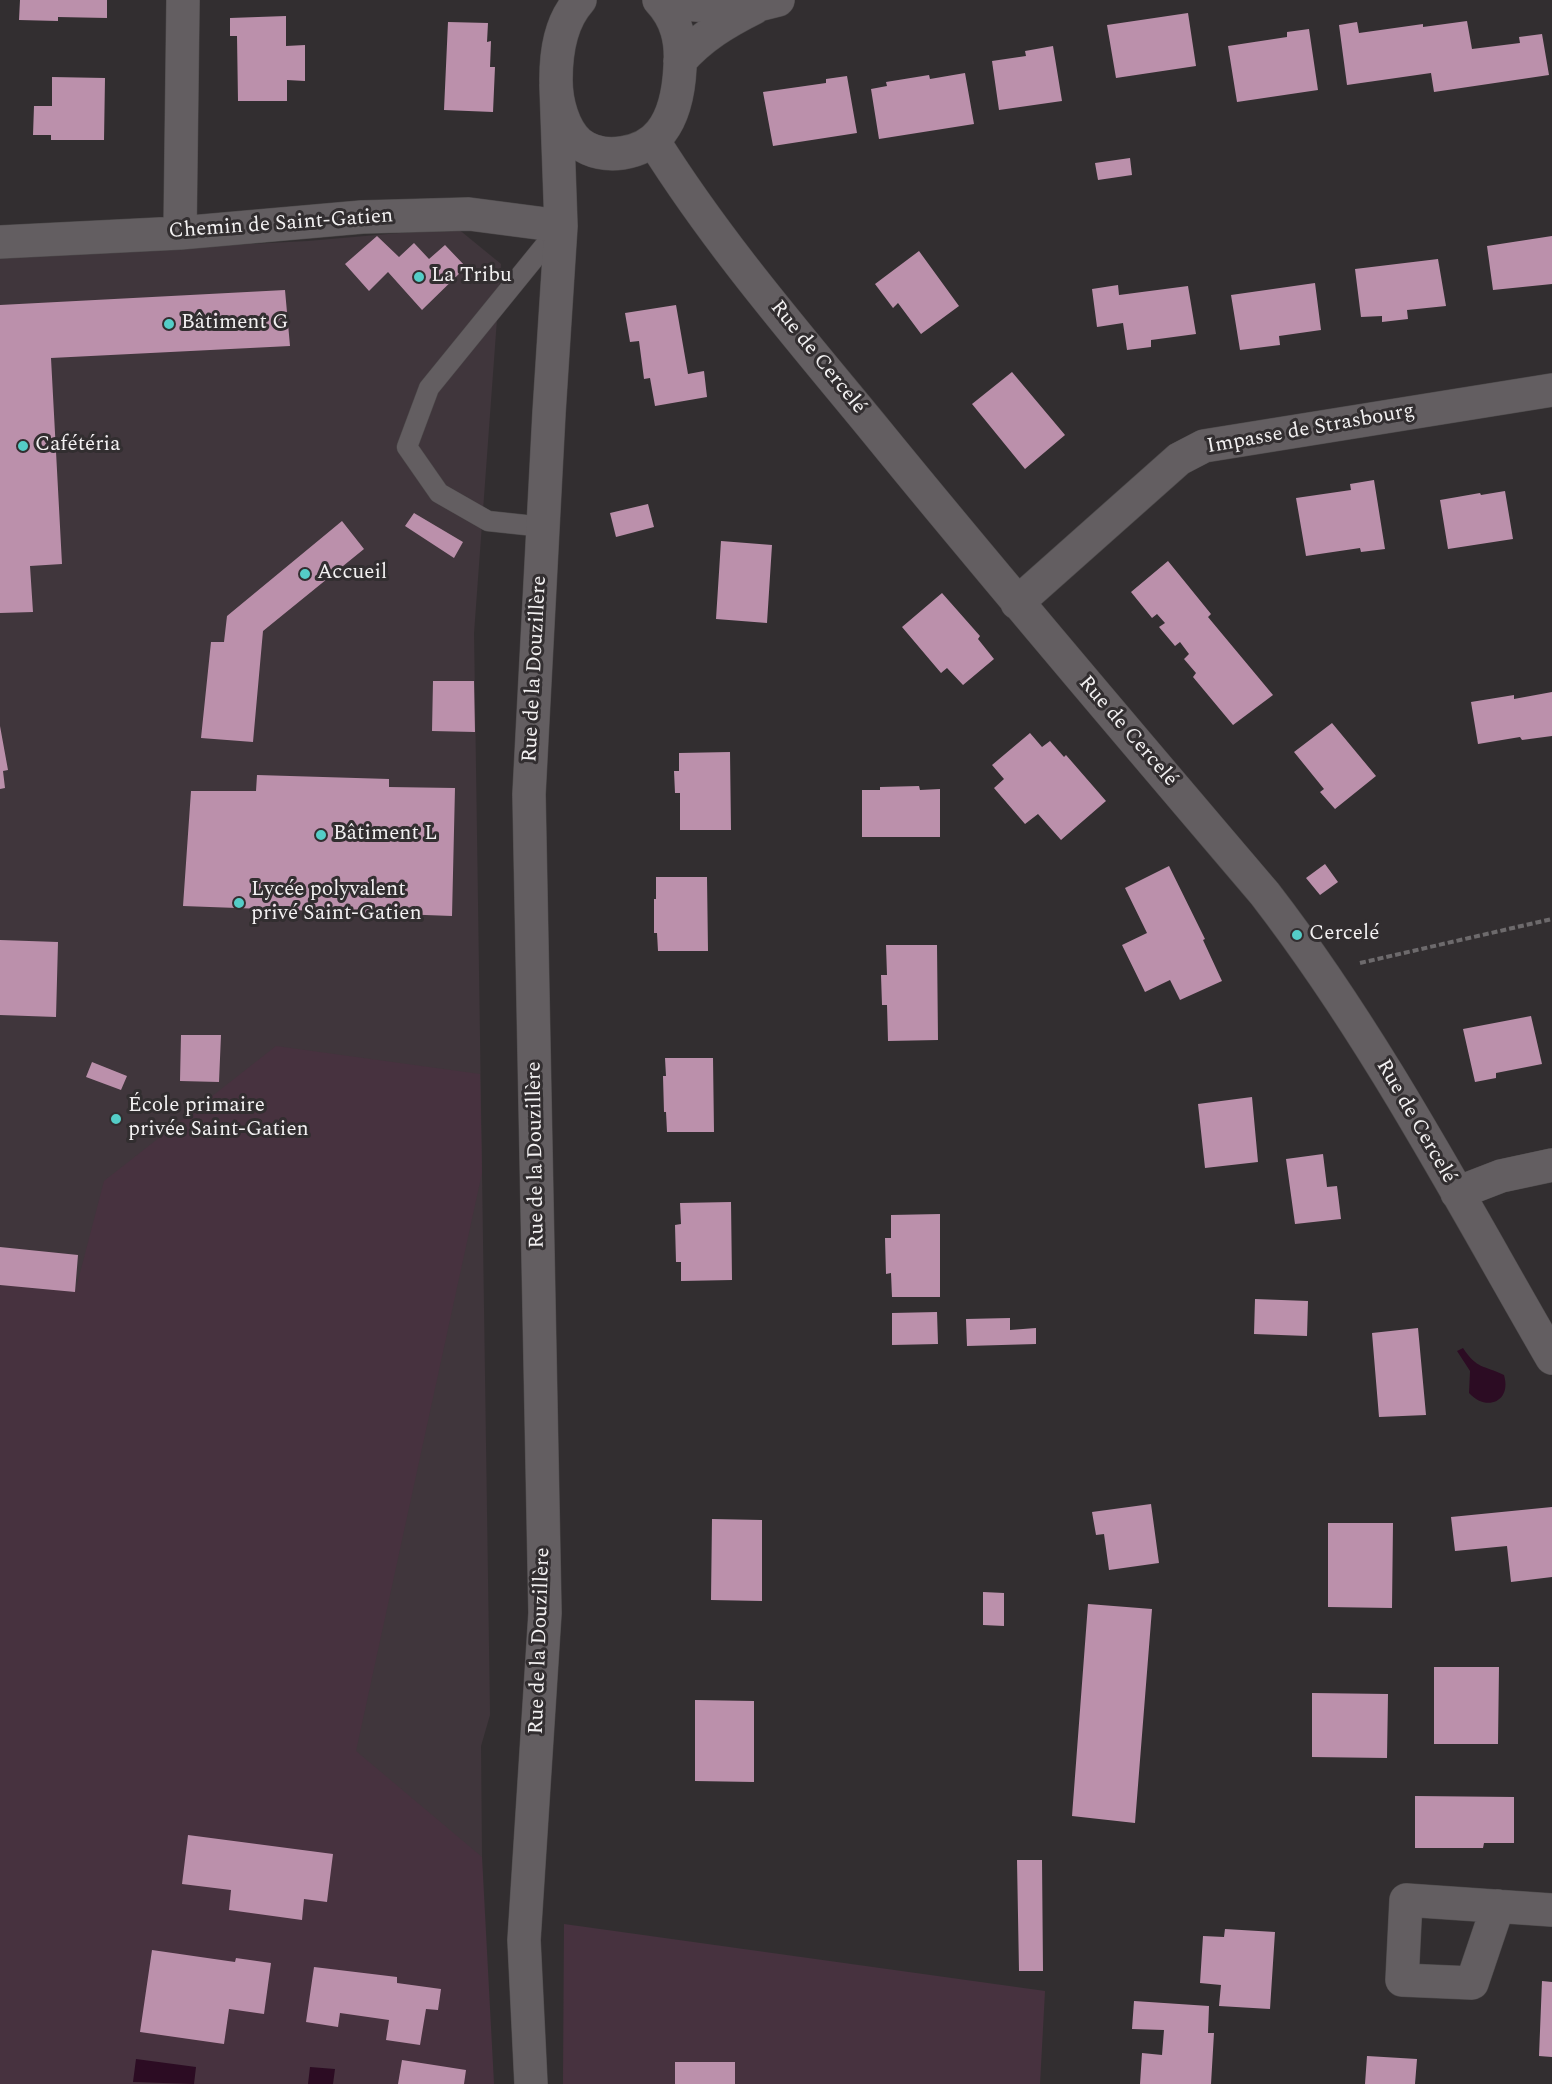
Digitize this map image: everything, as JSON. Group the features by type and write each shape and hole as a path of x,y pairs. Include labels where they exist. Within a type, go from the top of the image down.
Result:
{"street":[{"path":"180,233 183,0"},
{"path":"580,0 566,21 557,54 556,85 559,105 565,123 580,143 590,149 609,153 635,152 653,140 662,131 675,100 681,43 676,24 660,1"},
{"path":"660,1 733,8 768,3"},
{"path":"680,61 719,26 768,3"},
{"name":"Rue de la Douzillère","path":"531,2084 524,1940 545,1613 529,794 561,226 556,85"},
{"name":"Rue de Cercelé","path":"653,140 681,185 730,253 1017,603 1265,894 1329,981 1381,1063 1552,1358"},
{"name":"Rue de la Douzillère","path":"561,226 567,195 590,149"},
{"name":"Chemin de Saint-Gatien","path":"0,242 180,233 362,217 469,214 561,226"},
{"name":"Impasse de Strasbourg","path":"1017,603 1179,459 1204,446 1552,390"},
{"path":"1457,1193 1502,1176 1552,1165"},
{"path":"1498,1906 1552,1910"}],"lane":[{"path":"544,526 488,521 439,492 407,447 429,388 561,226"}],"path":[{"path":"1329,981 1355,964 1552,919"}],"shaded area":[{"name":"Lycée polyvalent privé Saint-Gatien","path":"457,228 501,264 474,633 490,1715 481,1746 482,1857 0,1787 0,257 308,241"},
{"path":"276,1046 480,1074 482,1173 356,1751 482,1857 494,2084 0,2084 0,1285 75,1292 104,1181"},
{"path":"1463,1348 1481,1366 1504,1375 1504,1392 1501,1398 1490,1403 1483,1402 1469,1393 1470,1371 1457,1351"},
{"path":"564,1924 1045,1991 1040,2084 563,2084"},
{"path":"136,2059 196,2067 194,2084 133,2082"},
{"path":"310,2067 335,2069 333,2084 308,2084"}],"building":[{"path":"20,0 107,0 107,18 58,17 58,21 19,20"},
{"path":"1188,13 1196,66 1116,78 1107,25"},
{"path":"286,16 286,46 305,45 305,81 287,80 287,101 238,101 237,36 230,36 230,18"},
{"path":"1467,21 1472,49 1520,43 1519,37 1542,34 1549,75 1434,92 1431,73 1347,85 1339,25 1357,22 1359,33 1423,24 1423,27"},
{"path":"448,22 488,23 487,42 491,41 490,67 495,67 493,112 444,110"},
{"path":"1309,29 1318,90 1237,102 1228,46 1287,37 1287,32"},
{"path":"1053,46 1062,101 999,110 992,61 1026,56 1025,51"},
{"path":"965,73 974,124 879,139 871,89 887,86 886,82 929,75 930,79"},
{"path":"847,76 857,133 773,146 763,92 826,83 826,79"},
{"path":"52,77 105,78 104,140 51,140 51,135 33,135 34,106 52,106"},
{"path":"1130,158 1132,175 1098,180 1095,163"},
{"name":"La Tribu","path":"377,236 399,257 414,243 429,259 445,245 466,267 422,310 388,272 369,291 345,264"},
{"path":"1552,236 1552,284 1493,290 1487,246"},
{"path":"919,251 959,306 921,334 898,303 893,308 875,284"},
{"path":"1438,259 1446,306 1407,310 1408,319 1382,322 1382,316 1361,317 1355,269"},
{"path":"1315,283 1321,330 1279,336 1280,345 1240,350 1231,295"},
{"path":"1118,285 1119,295 1188,286 1196,334 1151,340 1151,347 1127,350 1123,323 1097,327 1092,289"},
{"path":"285,290 290,346 51,358 62,564 30,566 33,612 0,613 0,305"},
{"path":"676,305 688,374 704,371 707,397 655,406 650,378 644,379 639,341 630,342 625,313"},
{"path":"1012,372 1065,435 1025,469 972,404"},
{"path":"1374,480 1385,549 1361,552 1360,548 1306,556 1296,498 1351,490 1350,484"},
{"path":"1505,491 1513,539 1448,549 1440,500"},
{"path":"648,504 654,527 616,537 610,513"},
{"path":"414,513 463,542 454,558 405,526"},
{"path":"342,521 364,549 263,631 253,742 201,738 211,642 224,642 227,616"},
{"path":"721,541 772,545 767,623 716,619"},
{"path":"1168,561 1211,614 1208,617 1273,695 1233,725 1193,677 1196,673 1184,659 1189,654 1180,642 1175,646 1159,627 1165,623 1157,614 1152,618 1131,592"},
{"path":"942,593 980,636 978,639 994,659 963,685 947,668 941,673 902,627"},
{"path":"433,681 474,681 475,732 432,731"},
{"path":"1552,692 1552,736 1522,740 1520,737 1478,744 1471,702 1514,695 1514,699"},
{"path":"1332,723 1376,776 1335,809 1320,792 1324,789 1294,752"},
{"path":"0,726 8,770 3,771 5,788 0,789"},
{"path":"1030,733 1042,747 1050,741 1064,757 1066,755 1106,801 1061,840 1038,814 1025,824 994,788 1004,779 992,765"},
{"path":"730,752 731,830 680,830 680,793 675,793 674,771 679,771 679,753"},
{"name":"Bâtiment L","path":"257,775 389,779 389,787 455,788 452,916 183,906 191,791 256,791"},
{"path":"919,786 920,790 940,789 940,837 862,837 862,790"},
{"path":"1325,864 1338,882 1320,895 1306,878"},
{"path":"1169,866 1205,939 1203,940 1222,981 1180,1000 1170,980 1145,992 1122,945 1147,933 1125,888"},
{"path":"656,877 707,877 708,951 658,951 657,933 654,933"},
{"path":"0,940 58,942 56,1017 0,1015"},
{"path":"886,945 937,945 938,1040 888,1041 887,1005 882,1005 881,975 887,975"},
{"path":"1531,1016 1542,1064 1496,1073 1496,1078 1475,1082 1463,1029"},
{"path":"181,1035 221,1035 219,1082 180,1081"},
{"path":"665,1058 713,1058 714,1132 667,1132 663,1076 666,1076"},
{"path":"92,1062 127,1076 121,1090 86,1077"},
{"path":"1252,1097 1258,1162 1205,1168 1198,1104"},
{"path":"1323,1154 1327,1187 1337,1186 1341,1219 1295,1224 1286,1159"},
{"path":"731,1202 732,1280 681,1281 681,1262 676,1262 675,1225 681,1224 680,1203"},
{"path":"940,1214 940,1297 892,1297 891,1273 886,1274 885,1238 891,1238 891,1215"},
{"path":"0,1247 78,1255 75,1292 0,1285"},
{"path":"1255,1299 1308,1301 1307,1336 1254,1334"},
{"path":"937,1312 938,1344 892,1345 892,1313"},
{"path":"1010,1318 1010,1330 1036,1328 1036,1344 967,1346 966,1319"},
{"path":"1418,1328 1426,1415 1379,1417 1372,1333"},
{"path":"1151,1504 1159,1563 1109,1570 1104,1534 1096,1535 1092,1512"},
{"path":"1552,1507 1552,1577 1511,1582 1507,1546 1455,1551 1451,1517"},
{"path":"712,1519 762,1520 762,1601 711,1600"},
{"path":"1328,1523 1393,1523 1392,1608 1328,1607"},
{"path":"983,1592 1004,1593 1004,1626 983,1625"},
{"path":"1088,1604 1152,1609 1135,1823 1072,1816"},
{"path":"1434,1667 1499,1667 1498,1744 1434,1744"},
{"path":"1312,1693 1388,1694 1387,1758 1312,1757"},
{"path":"695,1700 754,1701 754,1782 695,1781"},
{"path":"1415,1796 1514,1797 1514,1843 1484,1843 1483,1848 1415,1848"},
{"path":"188,1835 333,1854 327,1902 304,1899 302,1920 229,1910 231,1890 182,1884"},
{"path":"1017,1860 1042,1860 1043,1971 1019,1971"},
{"path":"1225,1929 1275,1932 1270,2009 1219,2006 1221,1985 1200,1983 1203,1936 1224,1937"},
{"path":"152,1950 235,1962 236,1958 271,1963 264,2014 229,2009 224,2044 140,2032"},
{"path":"314,1967 397,1977 397,1983 441,1989 438,2010 426,2009 420,2045 386,2040 389,2020 340,2013 338,2027 306,2022"},
{"path":"1542,1981 1552,1982 1552,2057 1539,2056"},
{"path":"1134,2001 1209,2006 1208,2033 1214,2033 1211,2084 1140,2084 1142,2053 1162,2055 1164,2030 1132,2029"},
{"path":"1367,2056 1417,2059 1415,2084 1365,2084"},
{"path":"402,2060 466,2070 464,2084 398,2084"},
{"path":"675,2062 735,2062 735,2084 675,2084"}],"place":[{"name":"La Tribu","path":"419,277"},
{"name":"Bâtiment G","path":"169,324"},
{"name":"Cafétéria","path":"23,446"},
{"name":"Accueil","path":"305,574"},
{"name":"Bâtiment L","path":"321,835"},
{"name":"Lycée polyvalent privé Saint-Gatien","path":"239,903"},
{"name":"Cercelé","path":"1297,935"},
{"name":"École primaire privée Saint-Gatien","path":"116,1119"}]}
